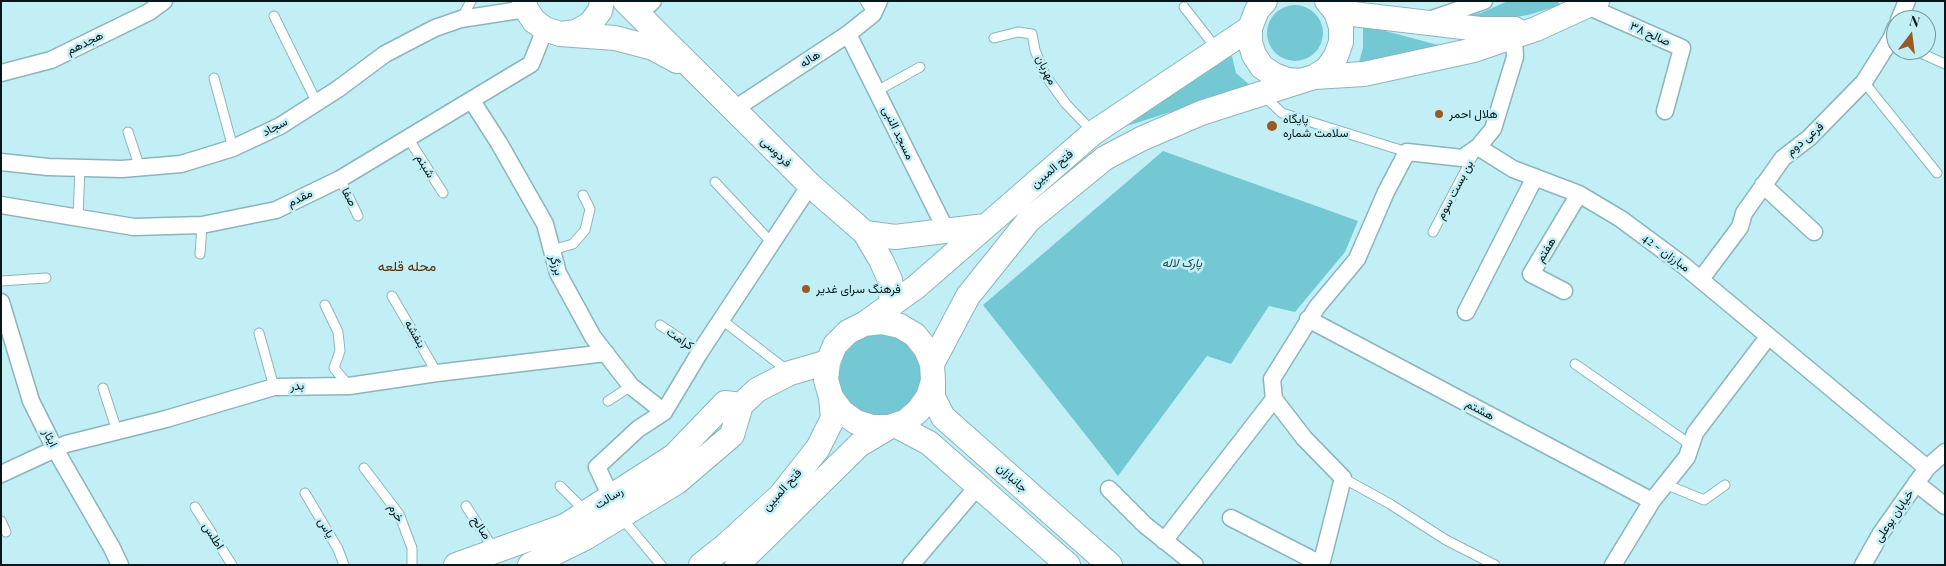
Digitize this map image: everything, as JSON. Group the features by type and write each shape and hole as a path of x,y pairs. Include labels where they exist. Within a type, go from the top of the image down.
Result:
{"main road":[{"path":"553,32 576,32 590,24 600,11 602,1"},
{"path":"525,5 534,21 553,32 615,38 653,48 689,67"},
{"path":"1257,10 1250,42 1254,55 1262,67 1274,75 1287,80 1364,74 1474,50 1536,29 1582,5"},
{"path":"639,6 689,67"},
{"path":"1331,7 1480,29 1536,29"},
{"path":"1308,79 1327,69 1336,56 1341,42 1341,27 1331,7"},
{"name":"فتح المبین","path":"864,324 892,305 1093,132 1126,112 1216,48 1257,10"},
{"name":"فردوسی","path":"689,67 810,185 865,233 890,280 892,305"},
{"name":"فتح المبین","path":"932,373 968,296 1029,220 1105,158 1141,138 1201,113 1261,92 1308,79"},
{"path":"865,233 895,237 985,226"},
{"path":"882,322 900,326 915,335 926,348 932,373 928,398 918,411 905,422 892,426 872,427 856,422 842,412 831,397 826,380 828,362 835,345 841,338 864,324 882,322"},
{"name":"رسالت","path":"530,565 585,538 616,507 674,456 725,403 741,405 757,390 790,373 828,362"},
{"name":"جانبازان","path":"932,373 933,397 943,417 1110,565"},
{"name":"فتح المبین","path":"701,565 780,496 818,448 833,418 831,397"},
{"path":"892,426 918,436 939,451 1068,565"},
{"name":"فتح المبین","path":"737,565 859,445 892,426"},
{"path":"939,451 945,436 950,433 961,432"},
{"name":"رسالت","path":"456,565 565,526 586,512 616,507"}],"street":[{"name":"هجدهم","path":"1,74 51,60 148,12 164,1"},
{"path":"1423,22 1484,1"},
{"name":"سجاد","path":"1,162 80,168 140,168 181,164 233,148 280,126 318,103 385,54 436,28 461,19 525,5"},
{"name":"صالح ۳۸","path":"1582,5 1682,48 1666,111"},
{"name":"هاله","path":"733,110 848,34 872,6"},
{"name":"مقدم","path":"1,205 134,227 202,225 276,210 340,179 531,64 553,32"},
{"name":"مسجد النبی","path":"848,34 947,232"},
{"path":"1230,518 1321,564 1343,478 1304,438 1274,399 1272,378 1308,319 1357,260 1386,192 1407,152 1462,158 1478,148 1493,129 1515,57 1514,36"},
{"name":"فرعی دوم","path":"1700,279 1740,227 1744,213 1783,158 1809,138 1864,82 1886,48"},
{"name":"برزگر","path":"472,100 545,224 558,273 593,337 631,386 664,412"},
{"name":"مبارزان - 42","path":"1478,148 1513,169 1579,194 1621,220 1700,279 1926,468"},
{"path":"1466,312 1534,177"},
{"path":"616,507 597,466 638,429 664,412 700,352 810,185"},
{"path":"1763,185 1814,232"},
{"name":"هفتم","path":"1564,291 1531,274 1579,194"},
{"name":"ایثار","path":"1,302 31,401 55,449 120,565"},
{"name":"هشتم","path":"1308,319 1652,501"},
{"path":"1613,565 1652,501 1687,457 1695,433 1768,337"},
{"name":"بدر","path":"1,474 55,449 274,387 349,386 437,373 606,353"},
{"path":"1164,541 1274,399"},
{"name":"خیابان بوعلی","path":"1863,565 1881,532 1926,468 1945,452"},
{"path":"1916,483 1945,506"},
{"path":"911,565 978,486"},
{"path":"1109,489 1164,541 1195,565"}],"lane":[{"path":"461,19 472,1"},
{"path":"1184,7 1216,48"},
{"path":"274,16 318,103"},
{"name":"مهربان","path":"994,38 1018,32 1032,34 1035,50 1045,75 1066,104 1093,132"},
{"path":"877,91 920,67"},
{"path":"214,78 233,148"},
{"path":"1864,82 1936,173"},
{"path":"1261,92 1282,113 1407,152"},
{"path":"128,132 140,168"},
{"name":"شبنم","path":"408,138 442,193"},
{"name":"بن بست سوم","path":"1433,232 1478,148"},
{"path":"78,217 80,168"},
{"name":"صفا","path":"340,179 358,216"},
{"path":"715,182 772,243"},
{"path":"552,250 573,244 584,230 590,209 583,195"},
{"path":"200,254 202,225"},
{"path":"1,281 46,278"},
{"name":"بنفشه","path":"392,296 437,373"},
{"path":"325,305 338,332 340,351 334,368 349,386"},
{"path":"722,320 790,373"},
{"name":"کرامت","path":"660,325 700,352"},
{"path":"259,333 274,387"},
{"path":"1575,364 1691,446"},
{"path":"608,401 631,386"},
{"path":"103,388 117,432"},
{"name":"خرم","path":"364,468 400,514 412,548 412,565"},
{"path":"1343,478 1390,504 1446,540 1495,565"},
{"path":"1665,484 1704,500 1724,485"},
{"path":"560,486 586,512"},
{"name":"یاس","path":"305,493 338,549 344,565"},
{"name":"صالح","path":"466,506 496,551"},
{"path":"616,507 661,565"},
{"name":"اطلس","path":"195,508 232,565"},
{"path":"1,522 6,532"}],"green space":[{"path":"1508,1 1557,1 1561,5 1528,15 1491,21 1457,18 1481,13"},
{"path":"1289,5 1301,5 1315,13 1323,27 1321,44 1315,53 1301,61 1289,61 1279,56 1272,49 1267,39 1267,27 1272,17 1279,10"},
{"path":"1363,25 1438,45 1358,66 1363,48"},
{"path":"1231,52 1236,73 1251,86 1127,126"},
{"name":"پارک لاله","path":"1163,151 1358,221 1345,252 1295,312 1269,306 1231,364 1207,356 1118,476 983,305"},
{"path":"887,331 905,342 921,360 924,385 921,397 898,417 871,415 845,402 838,378 844,352 868,332"}],"place":[{"name":"هلال احمر","path":"1439,114"},
{"name":"پایگاه سلامت شماره","path":"1272,126"},
{"name":"فرهنگ سرای غدیر","path":"806,289"}],"district":[{"name":"محله قلعه","path":"407,267"}]}
